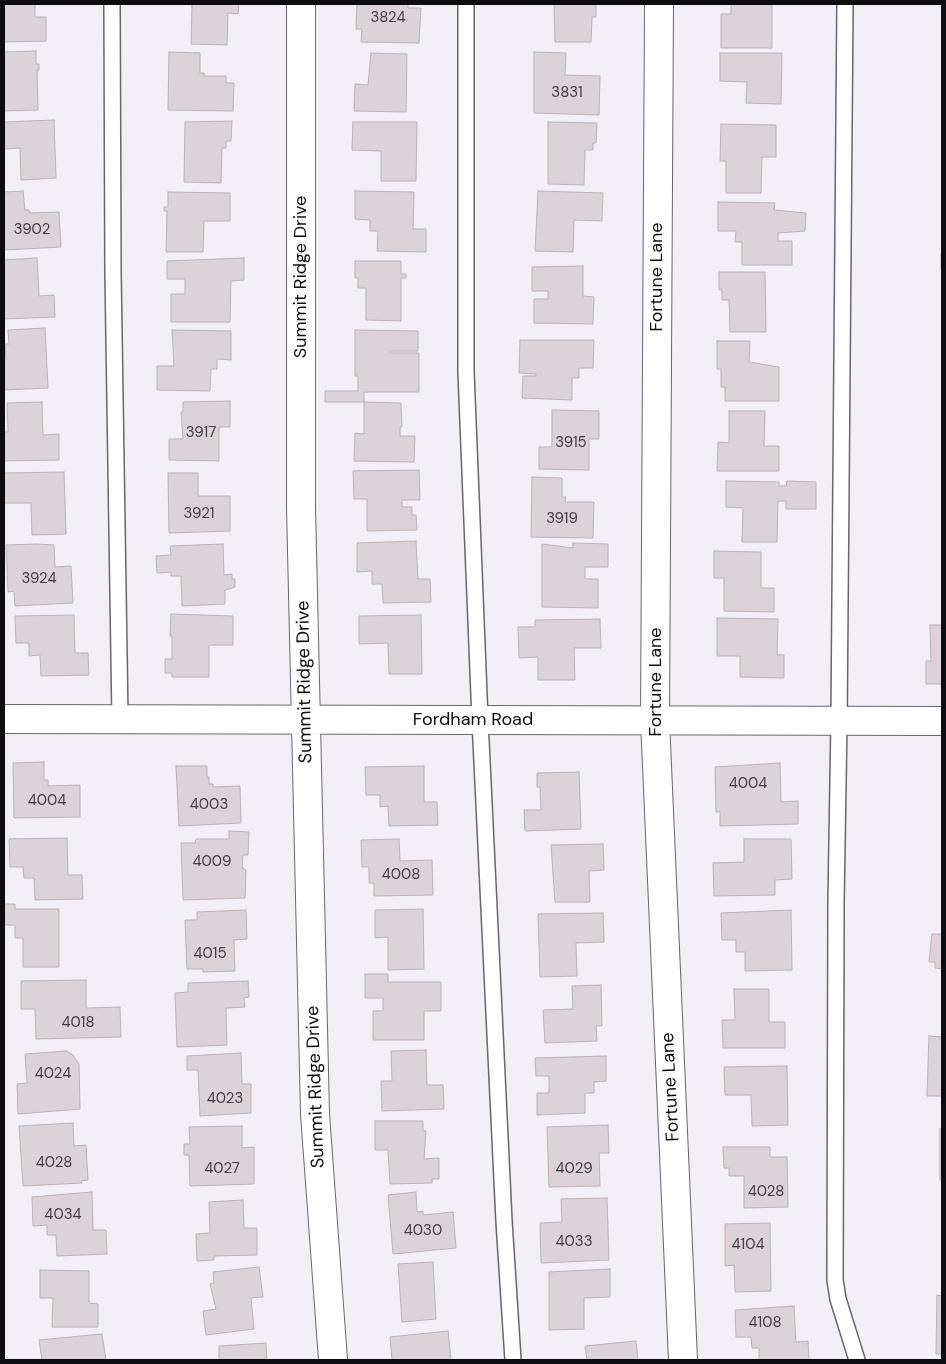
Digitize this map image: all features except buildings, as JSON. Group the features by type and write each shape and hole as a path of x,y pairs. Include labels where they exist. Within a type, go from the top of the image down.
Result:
{"street":[{"name":"Summit Ridge Drive","path":"301,4 301,508 315,1114 333,1360"},
{"name":"Fortune Lane","path":"659,4 655,720 683,1360"},
{"name":"Fordham Road","path":"4,719 942,721"}],"lane":[{"path":"112,4 113,272 120,719"},
{"path":"466,4 466,372 480,720 504,1231 512,1360"},
{"path":"844,4 836,903 835,1280 838,1299 857,1360"}]}
